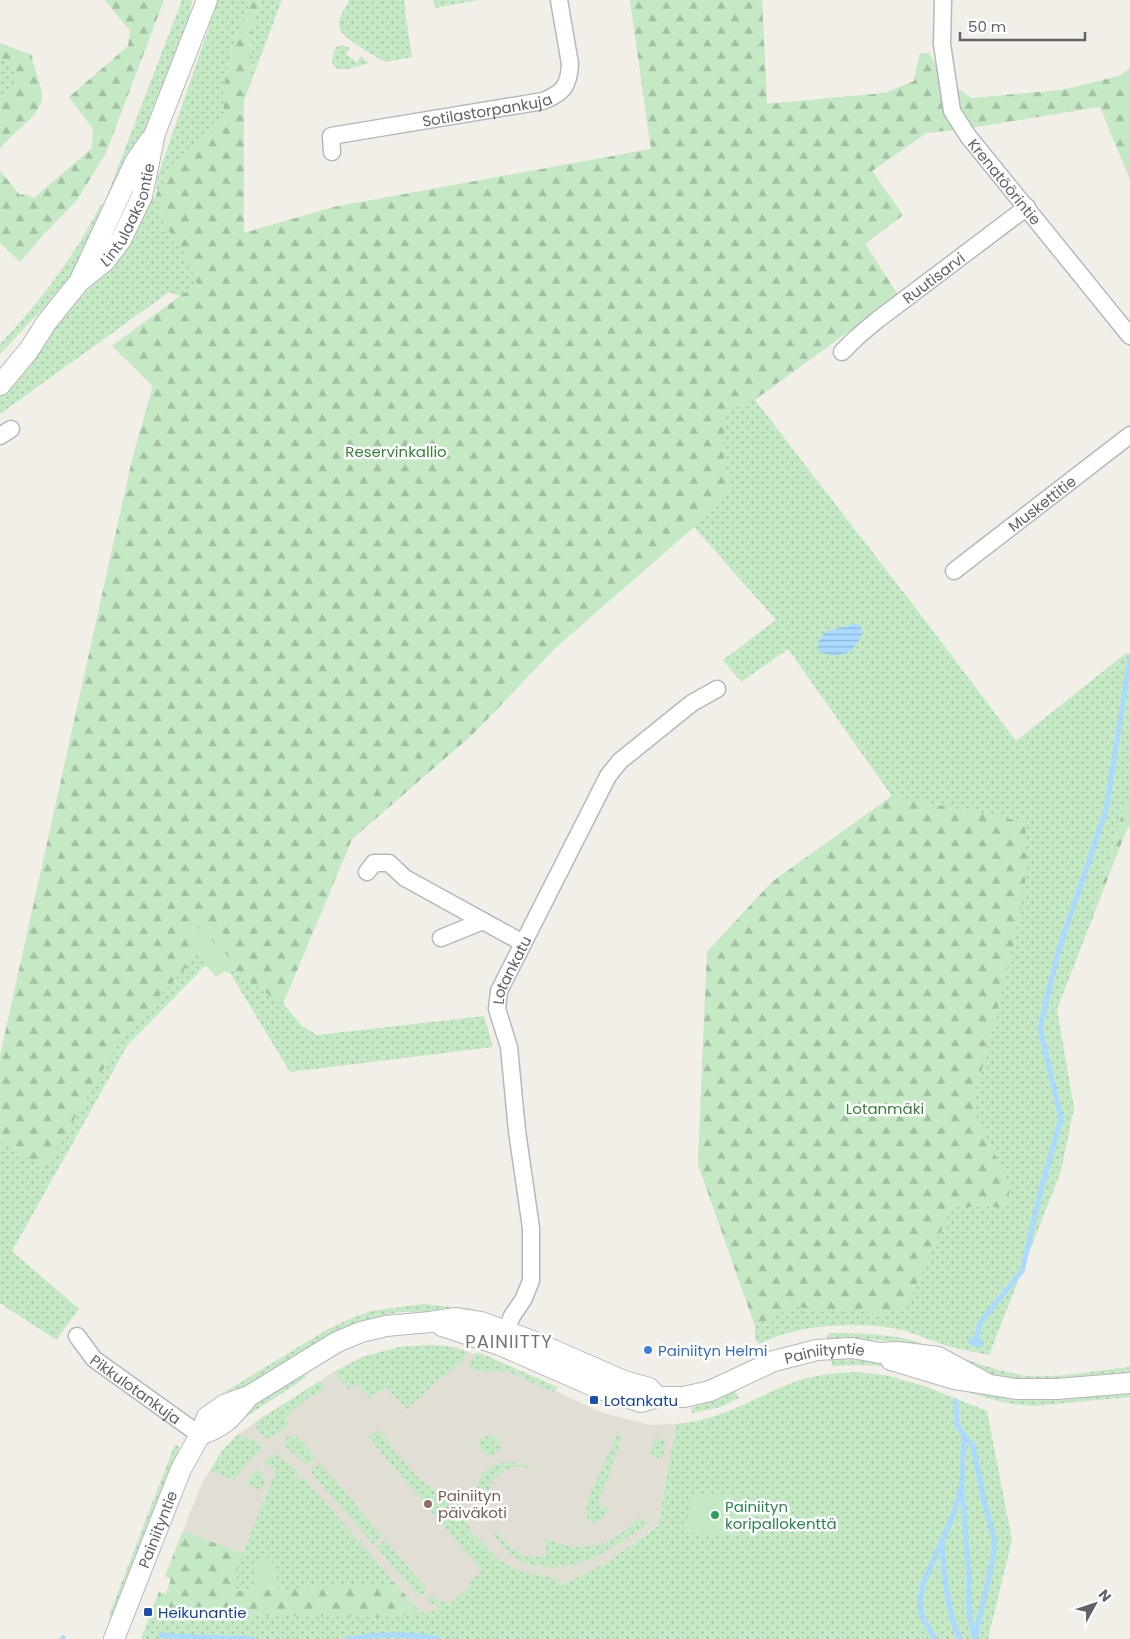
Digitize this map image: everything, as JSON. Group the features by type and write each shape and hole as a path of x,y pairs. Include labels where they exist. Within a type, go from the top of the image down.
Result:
{"street":[{"name":"Lintulaaksontie","path":"0,385 29,350 46,323 79,282 135,162 155,133 207,0"},
{"name":"Sotilastorpankuja","path":"332,152 331,136 543,101 561,92 566,86 570,74 570,64 559,0"},
{"name":"Krenatöörintie","path":"943,0 942,44 952,111 968,136 1130,336"},
{"name":"Ruutisarvi","path":"842,352 876,321 1027,207"},
{"name":"Lintulaaksontie","path":"0,363 20,342 46,323"},
{"name":"Muskettitie","path":"954,571 1130,435"},
{"name":"Lotankatu","path":"503,1338 512,1316 523,1300 531,1281 530,1228 517,1131 509,1047 496,1009 499,991 608,776 620,761 692,702 717,689"},
{"path":"367,872 374,863 390,863 405,878 524,943"},
{"path":"441,938 484,921"},
{"name":"Painiityntie","path":"100,1639 116,1633 181,1469 200,1435 207,1417 224,1405 249,1396 337,1342 361,1332 386,1326 430,1322 503,1338 600,1389 641,1402 658,1397 684,1397 710,1391 774,1361 817,1350 852,1348 880,1353 894,1361 954,1379 1016,1389 1057,1389 1130,1383"},
{"name":"Pikkulotankuja","path":"76,1336 94,1359 200,1435"}],"shaded area":[{"name":"Painiityn päiväkoti","path":"432,1345 453,1347 475,1354 603,1413 650,1425 676,1424 658,1525 606,1563 562,1585 397,1617 150,1615 159,1592 166,1594 171,1579 165,1576 202,1483 222,1451 238,1434 332,1373 362,1357 399,1347"}],"green space":[{"path":"105,0 164,0 106,153 77,200 20,262 0,243 0,171 20,195 25,194 34,198 92,148 93,129 69,97 128,46 130,31"},
{"path":"182,0 192,0 188,24 144,135 113,196 108,193"},
{"name":"Reservinkallio","path":"218,0 251,0 233,45 223,89 244,233 334,207 651,149 630,0 762,0 767,104 885,93 914,81 920,53 929,53 942,77 958,130 926,133 872,171 903,215 865,244 898,295 755,400 1016,741 1126,653 1130,653 1130,801 1122,814 1089,927 1057,1009 1074,1108 1061,1171 989,1355 948,1346 898,1329 864,1325 809,1328 774,1337 759,1344 755,1340 755,1326 698,1164 707,952 772,882 892,796 788,649 741,682 723,660 776,620 694,527 556,647 473,734 352,839 283,1003 301,1025 317,1035 484,1016 493,1047 290,1072 230,973 205,966 127,1046 12,1251 79,1309 56,1340 0,1303 0,1056 132,460 153,386 112,346 180,296 169,292 0,414 0,394 84,294 119,258 146,205 156,195 157,179"},
{"name":"Reservinkallio","path":"251,0 262,0 252,26 251,82 244,101 244,233 334,207 651,149 630,0 762,0 767,104 885,93 914,81 920,53 929,53 942,77 971,98 1061,90 1119,76 1130,68 1130,180 1100,107 958,130 926,132 872,171 903,215 865,244 898,295 754,400 726,411 723,440 724,457 732,486 694,527 556,647 473,734 352,839 283,1004 201,951 122,1037 45,1169 0,1141 0,1056 132,460 153,386 112,346 197,284 186,256 163,222 156,195 170,172 224,120 223,89 233,45"},
{"path":"262,0 282,0 251,82 252,26"},
{"path":"349,0 404,0 412,57 386,62 345,36 339,23"},
{"path":"433,0 479,0 435,8"},
{"path":"0,43 32,55 42,93 38,109 33,116 0,149 0,98 13,90 16,85 16,78 12,66 0,58"},
{"path":"341,45 350,48 345,54 357,62 361,56 368,62 367,64 347,69 334,66 332,62 334,52"},
{"path":"0,58 12,66 15,72 16,85 7,95 0,98"},
{"path":"101,204 107,206 75,269 48,303 0,354 0,344 56,278 80,242"},
{"path":"1130,793 1130,825 1089,927 1122,814 1129,802"},
{"name":"Lotanmäki","path":"892,796 1025,822 1027,870 1017,930 975,1097 976,1115 1010,1187 1007,1207 952,1207 905,1309 884,1314 794,1307 755,1326 698,1164 707,952 772,882"},
{"path":"198,927 235,963 216,977 187,943"},
{"path":"423,1304 474,1309 474,1311 400,1312 356,1323 324,1340 255,1383 220,1400 218,1396 328,1329 352,1318 371,1311"},
{"path":"828,1333 866,1334 908,1339 929,1348 879,1340 827,1339"},
{"path":"432,1345 453,1347 467,1352 461,1364 440,1378 407,1409 386,1387 370,1399 356,1384 349,1390 334,1372 362,1357 399,1347"},
{"path":"478,1352 557,1387 555,1393 509,1372 472,1371 469,1365"},
{"path":"951,1354 1020,1375 1067,1375 1130,1367 1130,1373 1021,1382 992,1375 950,1356"},
{"path":"831,1357 882,1359 920,1377 880,1366 832,1366"},
{"path":"855,1372 885,1375 924,1386 987,1411 1012,1540 988,1639 141,1639 150,1615 397,1617 441,1609 426,1600 432,1595 440,1602 451,1603 471,1586 469,1583 482,1571 368,1437 378,1429 424,1483 435,1491 462,1501 470,1531 500,1561 523,1572 555,1578 562,1585 606,1563 658,1526 676,1424 693,1422 723,1413 794,1382 824,1375"},
{"path":"303,1375 307,1377 238,1422 236,1420 262,1399 298,1376"},
{"path":"320,1381 325,1387 315,1396 312,1394 285,1418 289,1424 270,1438 262,1435 255,1422"},
{"path":"940,1382 1021,1400 1130,1390 1130,1397 1034,1406 986,1398"},
{"path":"734,1390 739,1398 721,1407 692,1413 691,1408 714,1400"},
{"path":"618,1433 622,1437 598,1505 610,1509 595,1524 587,1518 588,1499"},
{"path":"238,1434 257,1442 261,1445 261,1449 235,1478 230,1479 210,1471 222,1451"},
{"path":"291,1435 296,1436 316,1458 308,1465 284,1445 286,1438"},
{"path":"487,1435 497,1438 501,1445 499,1451 490,1456 485,1454 479,1446 479,1440"},
{"path":"654,1437 663,1441 666,1445 662,1459 650,1456"},
{"path":"175,1444 179,1446 175,1463 119,1605 112,1616 109,1615"},
{"path":"277,1454 299,1472 295,1476 300,1480 303,1477 394,1582 388,1584 237,1591 237,1569 276,1470 263,1462 272,1455"},
{"path":"506,1462 530,1465 527,1468 511,1468 499,1474 485,1500 477,1501 477,1486 482,1475 491,1467"},
{"path":"320,1463 382,1536 373,1544 310,1471"},
{"path":"256,1469 265,1478 261,1490 248,1485 247,1482"},
{"name":"Painiityn koripallokenttä","path":"691,1494 743,1498 740,1536 686,1532"},
{"path":"638,1518 650,1522 612,1548 570,1566 539,1566 524,1563 511,1554 493,1534 496,1532 512,1549 524,1555 538,1556 547,1555 544,1537 570,1546 594,1545 618,1536"},
{"path":"183,1531 243,1554 237,1569 237,1591 388,1584 394,1582 421,1613 397,1617 150,1615 159,1592 166,1594 171,1579 165,1576"},
{"path":"385,1540 424,1586 426,1591 422,1595 417,1595 377,1547"},
{"path":"259,1558 268,1558 276,1567 278,1589 255,1590 254,1562"}],"water":[{"path":"859,624 863,632 851,650 840,655 819,652 818,642 825,632"}],"waterway":[{"path":"975,1344 980,1323 1022,1271 1041,1190 1061,1119 1040,1028 1058,953 1106,810 1130,658"},
{"path":"971,1342 977,1337 980,1345"},
{"path":"935,1639 922,1617 920,1603 923,1584 952,1518 962,1485 964,1435 957,1425 956,1401"},
{"path":"964,1436 973,1446 984,1501 995,1542 975,1638"},
{"path":"962,1488 969,1578 969,1613 974,1636"},
{"path":"942,1543 949,1605 960,1639"},
{"path":"161,1635 253,1639"},
{"path":"347,1639 392,1635 438,1639"}],"place":[{"name":"Painiityn Helmi","path":"648,1350"},
{"name":"Lotankatu","path":"594,1400"},
{"name":"Painiityn päiväkoti","path":"428,1504"},
{"name":"Painiityn koripallokenttä","path":"715,1515"},
{"name":"Heikunantie","path":"148,1612"}],"district":[{"name":"PAINIITTY","path":"509,1341"}]}
